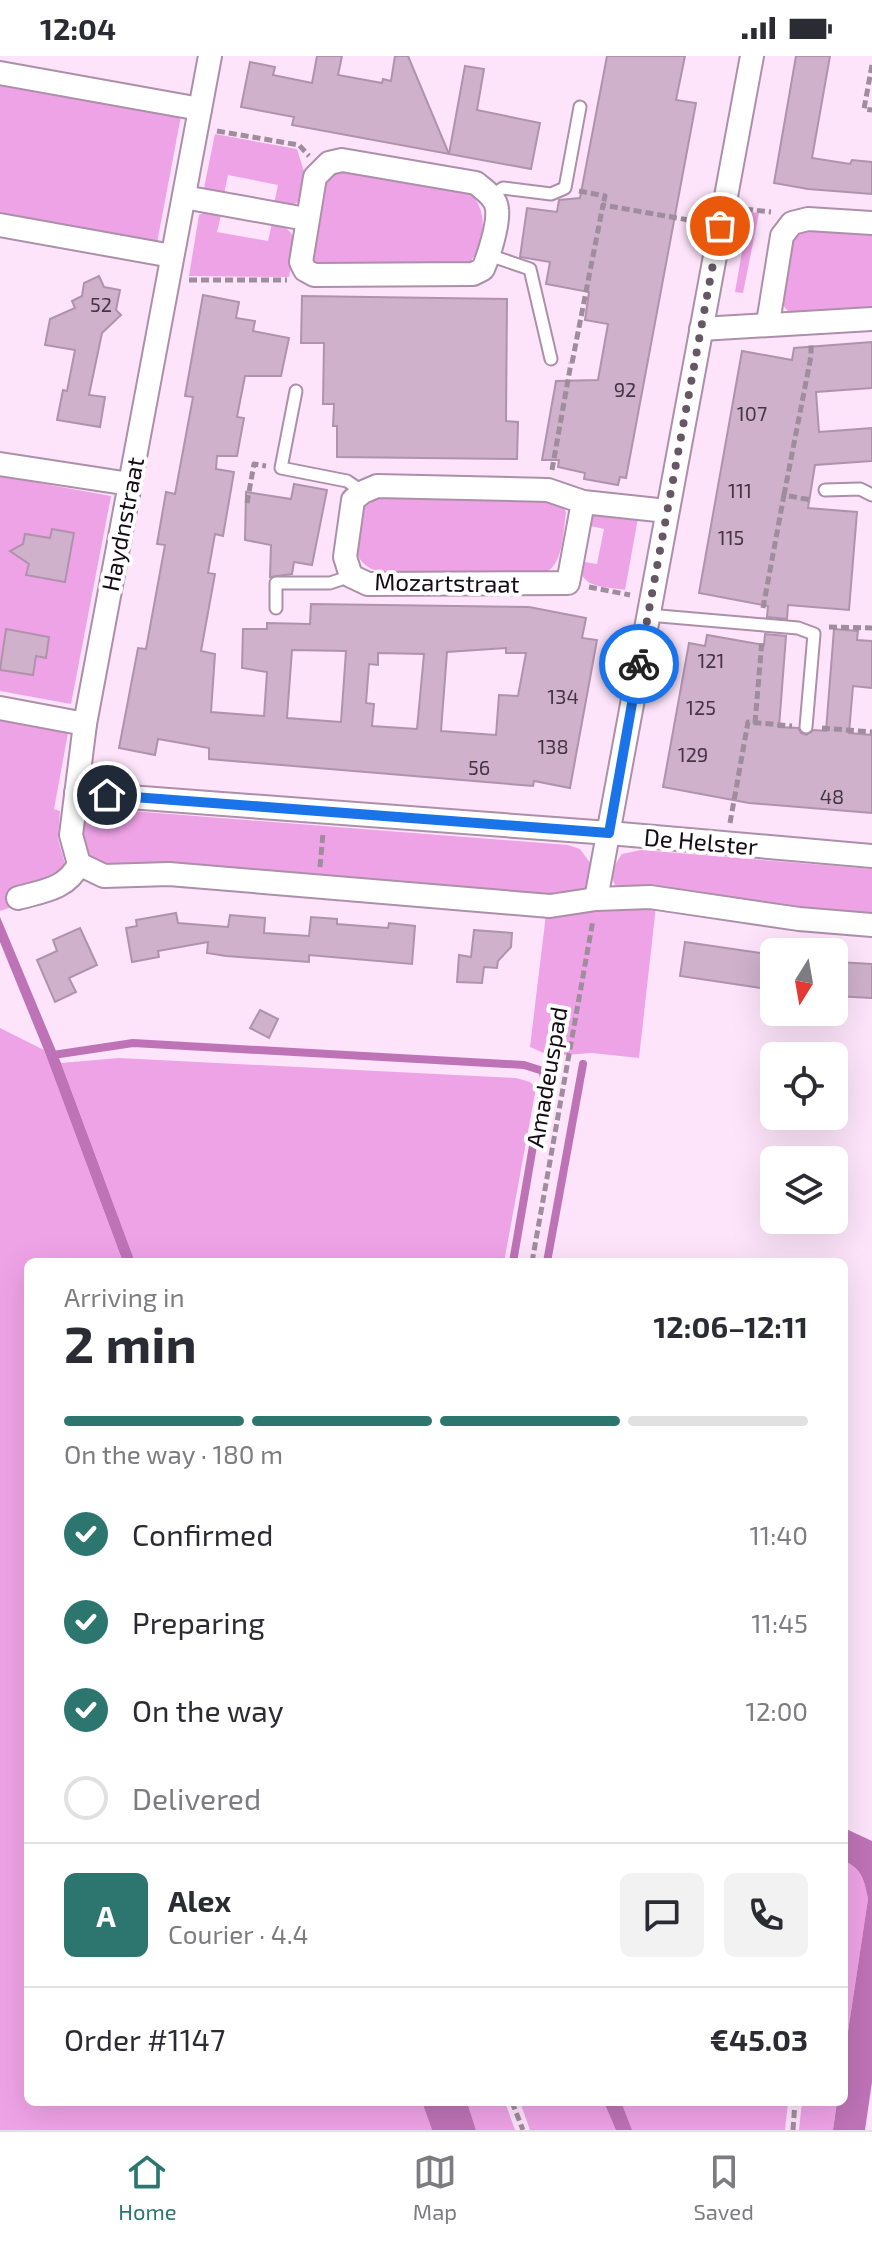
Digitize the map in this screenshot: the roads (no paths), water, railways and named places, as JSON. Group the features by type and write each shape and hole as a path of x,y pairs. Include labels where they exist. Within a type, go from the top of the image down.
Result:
{"street":[{"name":"Haydnstraat","path":"76,793 85,724 210,56"},
{"path":"596,899 752,56"},
{"path":"0,73 198,118"},
{"path":"342,160 476,183 491,196 497,209 489,255 483,269 473,274 314,275 305,270 301,262 315,177 320,168 342,160"},
{"path":"184,197 306,219"},
{"path":"768,323 782,236 792,223 808,219 872,223"},
{"path":"0,225 172,256"},
{"path":"701,329 872,319"},
{"path":"0,464 130,484"},
{"path":"363,492 377,486 548,490 583,502 667,511"},
{"name":"Mozartstraat","path":"363,492 353,500 345,557 351,576 368,584 568,583 583,502"},
{"path":"0,708 85,724"},
{"path":"18,898 60,886 72,878 79,864 71,835 76,793"},
{"name":"De Helster","path":"76,793 872,856"},
{"path":"79,864 104,876 169,874 550,906 596,899 650,897 799,919 872,925"}],"lane":[{"path":"491,196 503,188 551,194 565,188 580,107"},
{"path":"489,255 530,269 551,359"},
{"path":"296,391 281,468 347,481 363,492"},
{"path":"825,490 860,489 872,495"},
{"path":"276,608 276,583 330,583 351,576"},
{"path":"650,607 798,628 814,634 806,727"}],"waterway":[{"path":"53,1055 133,1043 524,1065 543,1071 544,1082 514,1258"},
{"path":"548,1258 583,1064"}]}
